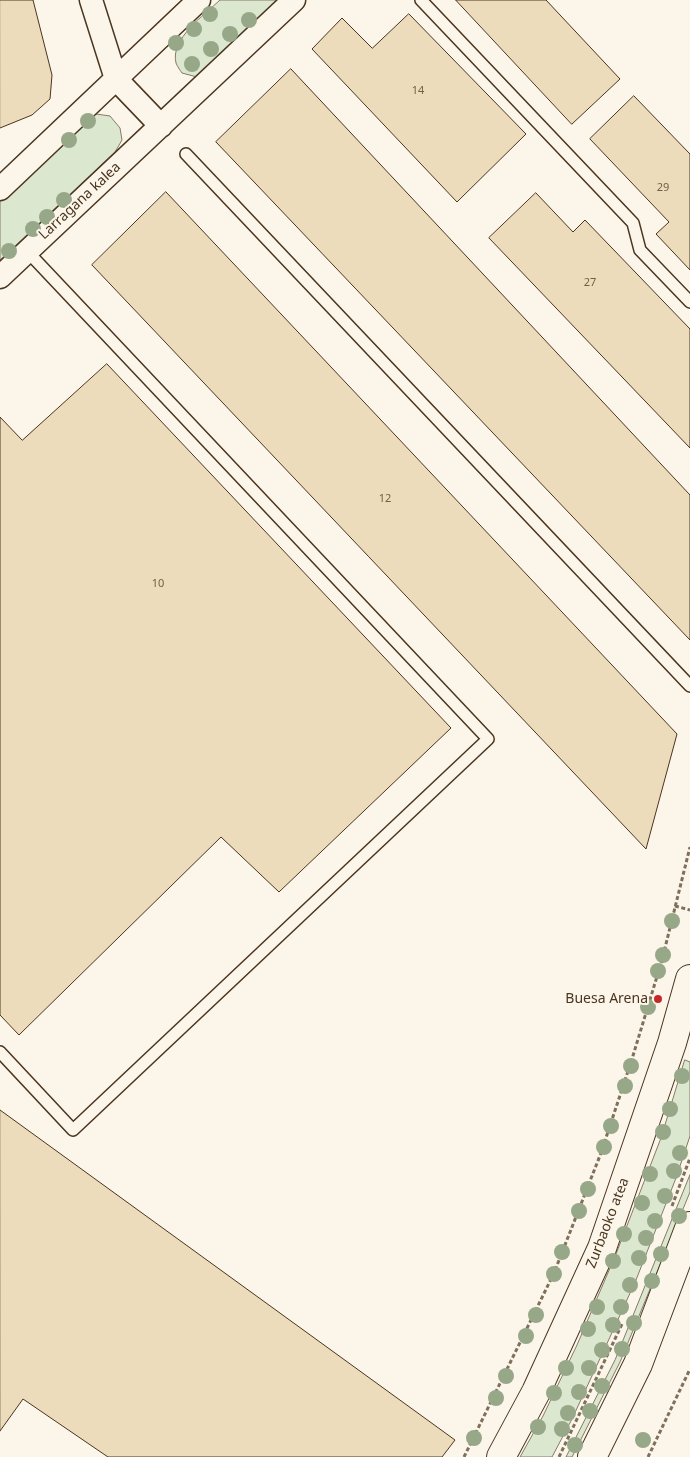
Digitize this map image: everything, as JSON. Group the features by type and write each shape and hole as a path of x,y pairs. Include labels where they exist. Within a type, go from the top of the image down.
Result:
{"street":[{"path":"91,0 116,79 161,126"},
{"path":"0,188 199,0"},
{"name":"Larragana kalea","path":"0,277 294,0"},
{"name":"Zurbaoko atea","path":"501,1457 536,1392 602,1248 672,1043 690,979"},
{"path":"592,1457 638,1364 680,1219"}],"lane":[{"path":"421,0 633,223 640,250 690,302"},
{"path":"186,154 690,686"},
{"path":"0,1052 73,1130 488,738 27,251"}],"path":[{"path":"464,1457 554,1273 601,1154 662,960 690,847"},
{"path":"675,906 690,910"},
{"path":"680,1219 685,1174 690,1158"},
{"path":"559,1457 623,1322"},
{"path":"648,1457 690,1369"}],"green space":[{"path":"220,0 280,0 197,77 182,73 176,63 178,45 197,20"},
{"path":"96,114 110,116 120,128 122,140 115,152 0,262 0,201 81,123"},
{"path":"685,1060 690,1062 690,1136 676,1178 636,1280 572,1419 552,1457 520,1457 543,1416 577,1345 616,1254 661,1138"},
{"path":"690,1175 690,1192 620,1362 572,1457 566,1457 615,1360"}],"building":[{"path":"0,0 33,0 52,75 50,99 32,115 0,128"},
{"path":"456,0 546,0 620,79 572,124"},
{"path":"409,14 526,134 457,202 312,49 342,18 372,48"},
{"path":"291,69 690,495 690,640 216,142"},
{"path":"634,96 690,154 690,270 656,234 669,222 590,139"},
{"path":"166,192 677,734 646,849 92,265"},
{"path":"536,193 573,232 585,220 690,329 690,448 489,238"},
{"path":"107,364 451,728 279,892 221,837 19,1035 0,1015 0,417 22,440"},
{"path":"0,1110 455,1440 442,1457 108,1457 23,1399 0,1431"}],"place":[{"name":"Buesa Arena","path":"658,999"}]}
